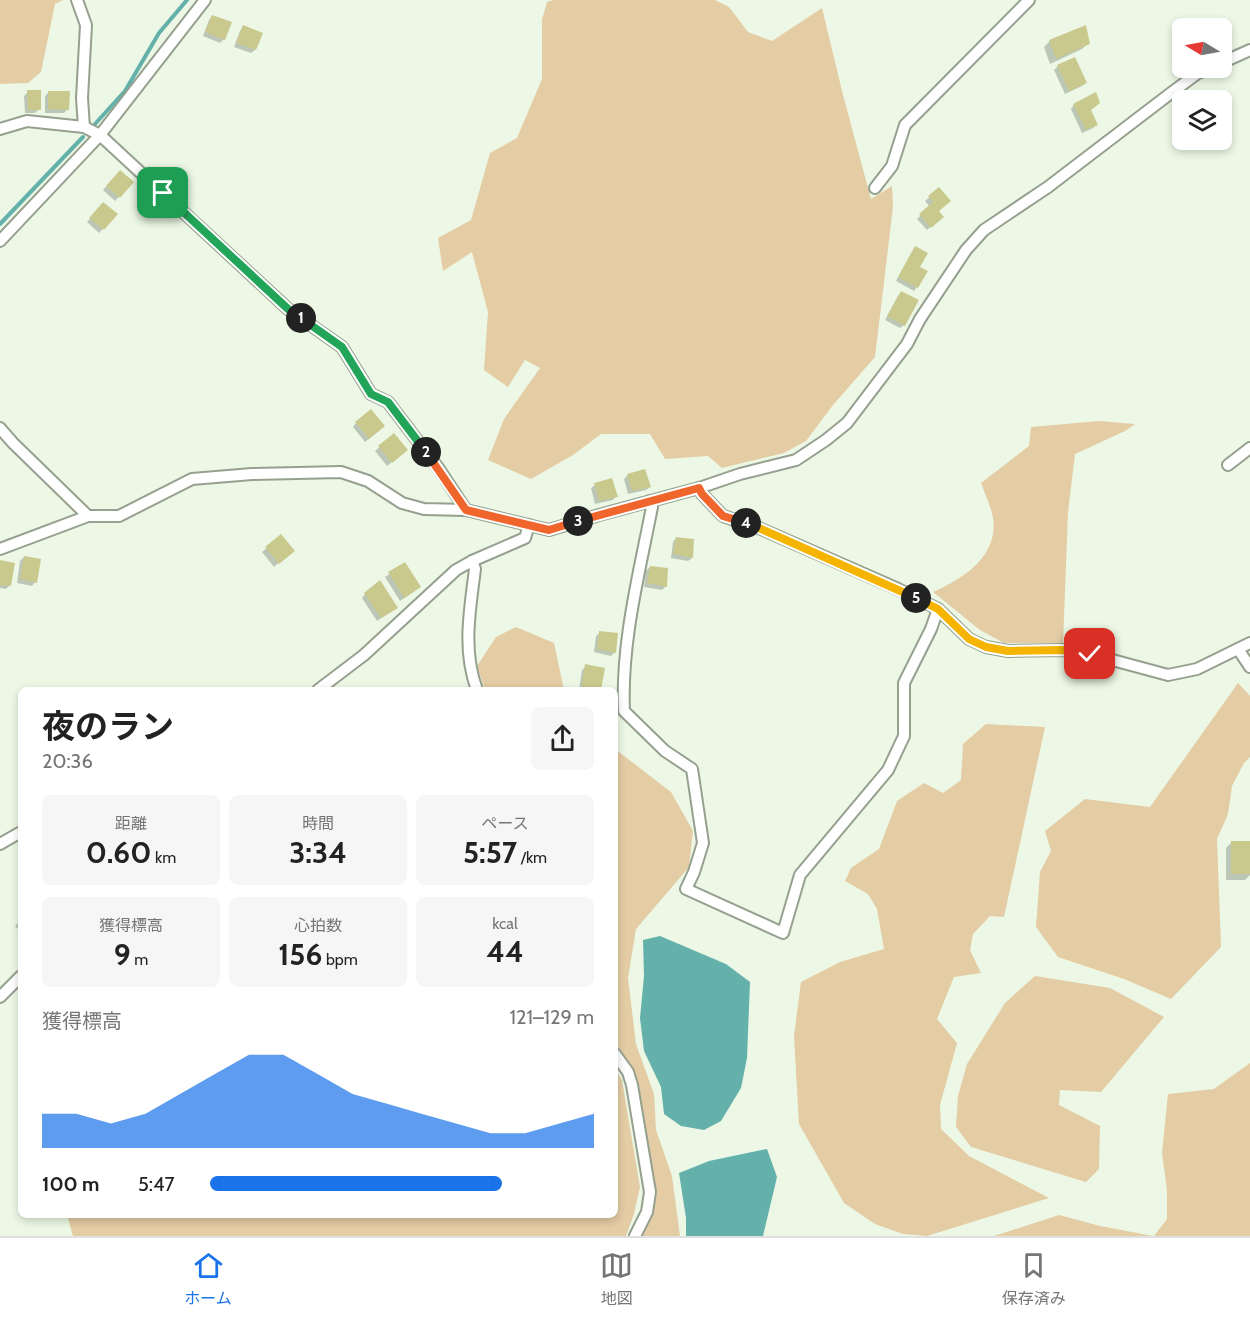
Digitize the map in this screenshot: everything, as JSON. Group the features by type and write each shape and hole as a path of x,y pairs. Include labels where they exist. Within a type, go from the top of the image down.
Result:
{"street":[{"path":"76,0 86,25 82,98 84,127"},
{"path":"0,241 100,135 205,0"},
{"path":"875,188 892,166 905,125 1029,0"},
{"path":"1232,58 1250,50"},
{"path":"0,549 88,516 119,516 192,479 341,471 368,481 402,503 424,509 466,510 549,530 796,459 847,423 907,344 966,250 984,230 1048,187 1191,78"},
{"path":"0,129 27,121 84,127 100,135 288,309 342,347 371,394 388,402 439,469 466,510"},
{"path":"0,428 88,516"},
{"path":"1228,465 1250,448"},
{"path":"699,488 723,516 759,528 938,609 969,639 986,647 1008,651 1063,650 1090,654 1168,675 1197,669 1250,643"},
{"path":"650,501 652,507 629,625 623,685 624,711 665,751 692,770 703,843 686,890 783,933 800,875 888,770 904,736 904,683 931,629 938,609"},
{"path":"322,687 364,655 456,570 525,538 529,525"},
{"path":"472,561 474,569 468,657 476,687"},
{"path":"1238,649 1250,667"},
{"path":"0,844 18,834"},
{"path":"0,997 18,979"},
{"path":"618,1058 628,1072 632,1085 650,1192 647,1212 635,1236"}],"shaded area":[{"path":"0,0 63,0 55,4 41,72 28,83 0,84"},
{"path":"553,0 715,0 729,7 748,32 772,41 822,8 871,199 892,186 893,207 875,357 833,405 806,441 784,453 722,468 708,456 665,459 650,434 601,434 573,455 531,479 488,460 504,419 540,368 525,360 508,387 484,370 488,312 472,252 443,271 438,238 471,220 490,153 517,138 542,79 542,20 547,2"},
{"path":"1099,421 1135,424 1075,454 1068,512 1063,643 1004,643 980,630 933,592 967,573 985,555 993,532 993,518 981,483 1029,446 1031,427"},
{"path":"516,627 554,643 563,687 484,687 477,666 496,637"},
{"path":"1238,683 1250,696 1250,757 1244,763 1232,786 1228,814 1217,839 1221,947 1171,999 1124,979 1058,957 1036,927 1040,872 1051,851 1045,831 1085,799 1150,807"},
{"path":"986,724 1045,727 1004,917 990,916 973,934 970,950 981,973 954,977 937,1019 957,1043 940,1105 941,1129 969,1156 1049,1198 927,1236 903,1234 875,1224 844,1203 799,1124 794,1036 801,982 840,962 884,949 877,909 868,894 845,881 851,868 879,849 897,801 924,783 943,793 961,780 963,744"},
{"path":"618,751 671,792 693,831 689,867 636,929 628,978 636,1044 654,1094 656,1130 672,1176 680,1236 642,1236 657,1194 633,1069 618,1046"},
{"path":"1035,976 1110,988 1164,1017 1101,1092 1060,1090 1059,1105 1100,1126 1099,1169 1086,1182 971,1147 956,1127 958,1096 967,1064 1005,1003"},
{"path":"1250,1063 1250,1236 1154,1236 1167,1219 1167,1191 1162,1153 1168,1094 1214,1089"},
{"path":"618,1074 622,1080 640,1187 626,1236 73,1236 68,1218 618,1218"},
{"path":"1059,1215 1100,1226 1153,1236 994,1236"}],"water":[{"path":"660,936 726,964 750,982 747,1058 741,1088 721,1121 704,1130 681,1126 664,1114 661,1087 644,1051 640,1018 644,976 643,940"},
{"path":"767,1149 777,1177 763,1236 686,1236 686,1218 679,1173 709,1161"}],"building":[{"path":"212,15 232,22 225,40 205,32"},
{"path":"243,25 263,33 256,50 236,43"},
{"path":"1086,25 1090,44 1056,59 1049,40"},
{"path":"1075,57 1087,83 1069,91 1057,65"},
{"path":"27,90 41,90 41,110 28,110"},
{"path":"48,91 70,91 69,110 48,109"},
{"path":"1096,92 1100,103 1091,110 1098,125 1086,130 1073,104"},
{"path":"120,170 134,182 120,198 106,186"},
{"path":"939,187 951,201 939,211 944,217 931,228 919,214 933,202 928,196"},
{"path":"103,202 118,214 104,230 89,218"},
{"path":"915,246 928,253 920,267 928,271 918,288 898,277"},
{"path":"901,291 919,300 905,326 887,316"},
{"path":"371,409 385,426 369,439 355,422"},
{"path":"394,433 408,450 392,463 378,446"},
{"path":"645,469 651,487 632,491 627,474"},
{"path":"612,478 618,497 599,501 594,483"},
{"path":"281,534 295,551 279,564 265,547"},
{"path":"676,537 694,539 693,558 673,554"},
{"path":"24,556 41,559 37,583 20,579"},
{"path":"0,560 15,563 11,586 0,585"},
{"path":"405,562 421,587 404,598 388,572"},
{"path":"650,566 668,568 667,587 647,583"},
{"path":"380,580 398,608 381,618 364,593"},
{"path":"599,631 618,633 616,653 597,649"},
{"path":"585,664 605,668 602,687 581,687"},
{"path":"1231,841 1250,841 1250,874 1231,874"}],"waterway":[{"path":"95,124 125,91 159,33 187,0"},
{"path":"0,224 83,137"}],"route":[{"path":"163,193 288,309 342,347 371,394 388,402 439,469 466,510 549,530 699,488 723,516 759,528 938,609 969,639 986,647 1008,651 1063,650 1090,654"}]}
